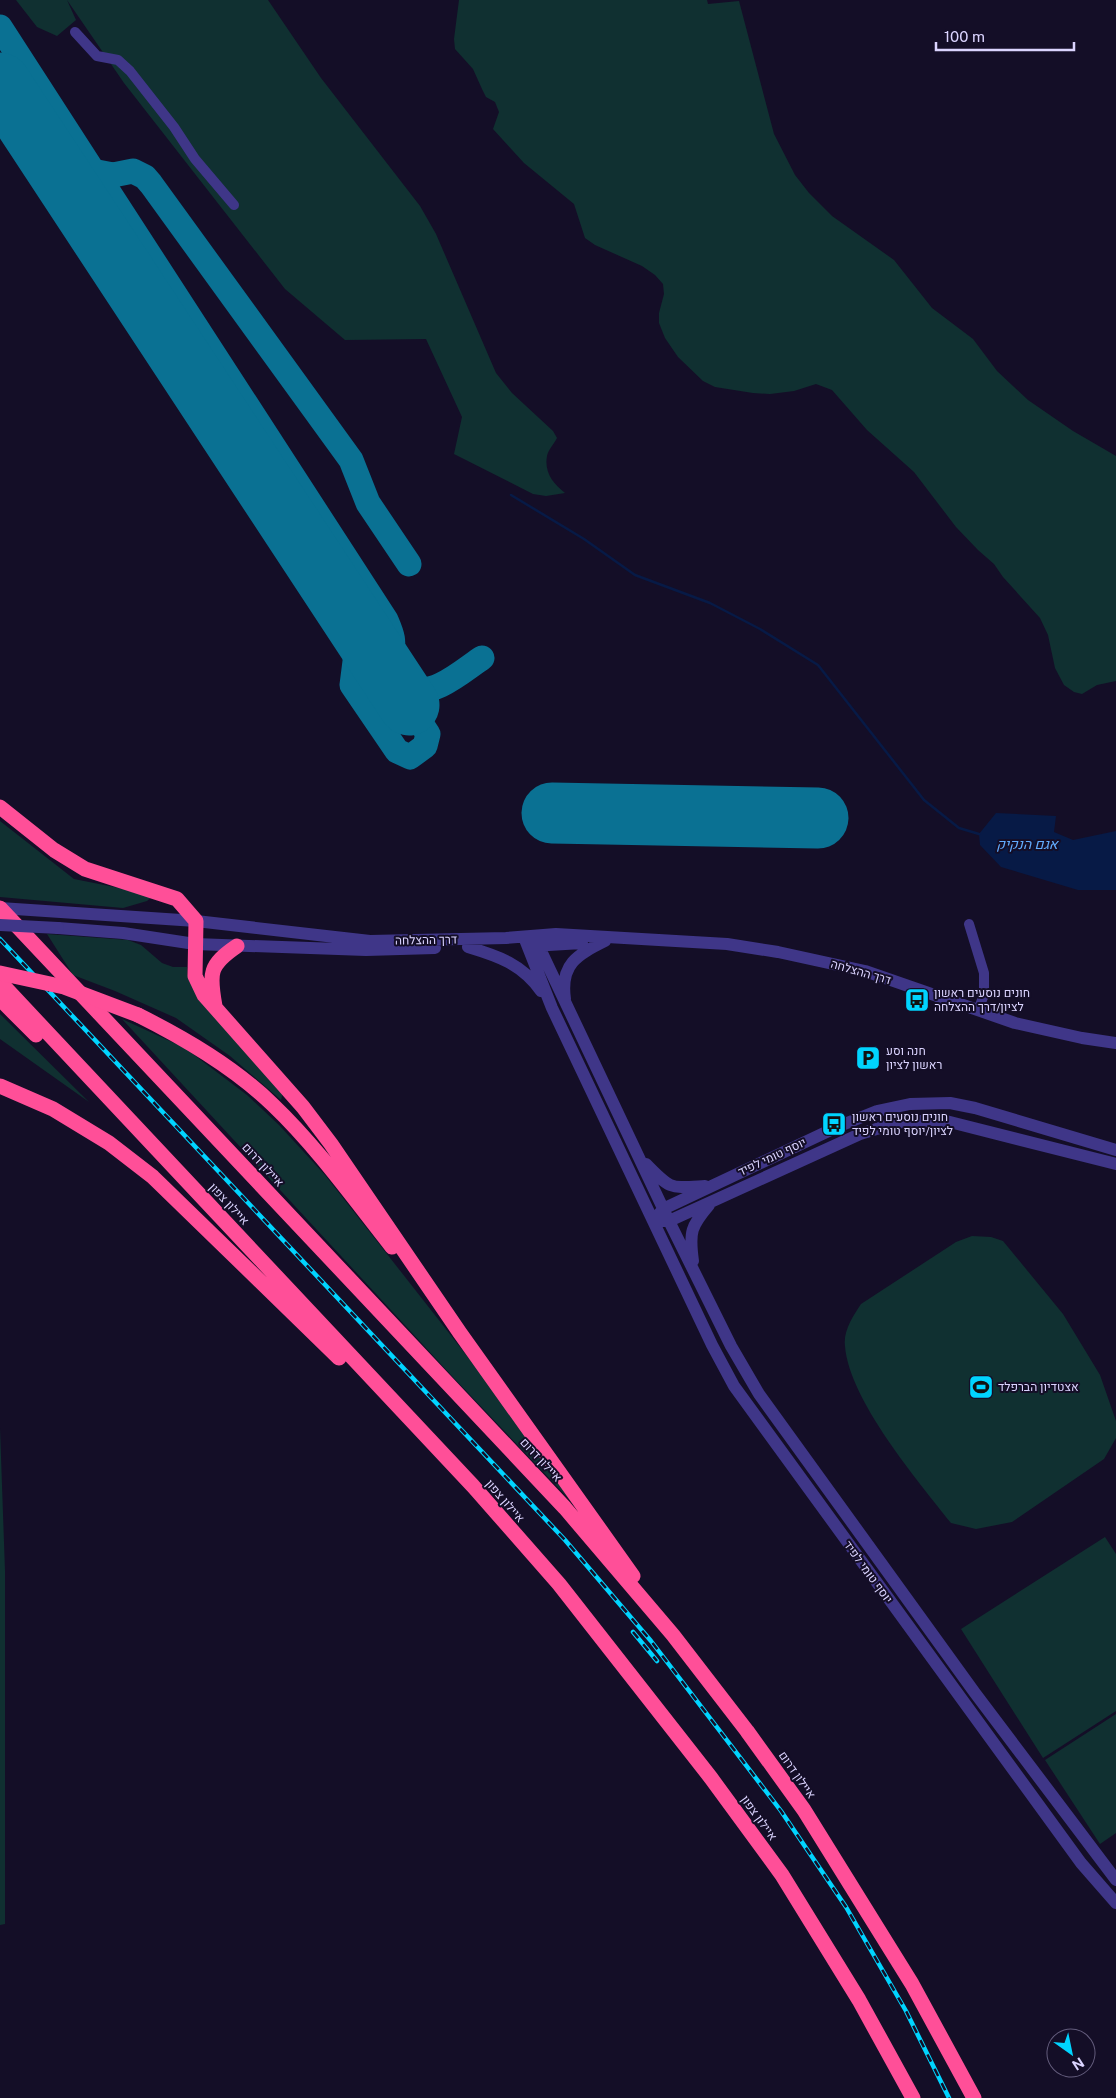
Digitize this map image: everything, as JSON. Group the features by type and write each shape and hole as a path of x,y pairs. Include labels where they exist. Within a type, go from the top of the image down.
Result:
{"highway":[{"path":"0,807 54,850 85,869 177,899 196,921 195,976 200,990 304,1106 374,1204 460,1333 673,1635"},
{"name":"איילון דרום","path":"0,908 565,1508 673,1635 747,1731 804,1810 912,1984 974,2098"},
{"path":"215,1007 210,980 218,958 237,946"},
{"path":"0,973 64,988 138,1014 222,1063 277,1109 338,1179 460,1333"},
{"name":"איילון צפון","path":"0,982 473,1486 559,1584 742,1820 782,1875 822,1938 913,2098"},
{"path":"0,999 92,1091 136,1127"},
{"path":"0,1086 52,1109 109,1143 153,1176 473,1486"}],"street":[{"path":"75,32 97,56 118,60 130,71 174,127 195,159 234,205"},
{"name":"דרך ההצלחה","path":"0,908 196,921 370,941 658,940"},
{"path":"969,924 984,973 984,995 978,1010"},
{"name":"דרך ההצלחה","path":"0,925 123,933 195,944 366,950 468,947 531,941 556,934 726,944 838,964 865,971 1015,1023 1047,1031 1116,1043"},
{"path":"531,941 552,1008 652,1222"},
{"path":"531,941 567,1008 663,1209"},
{"path":"567,1008 564,988 568,967 583,953 605,941"},
{"path":"468,947 510,962 526,973 552,1008"},
{"name":"יוסף טומי לפיד","path":"652,1222 663,1209 853,1120 885,1109 910,1104 950,1103 975,1108 1116,1150"},
{"name":"יוסף טומי לפיד","path":"652,1222 669,1221 860,1134 882,1126 913,1120 955,1123 1116,1164"},
{"path":"638,1156 664,1182 671,1186 710,1186"},
{"path":"694,1271 690,1239 692,1228 712,1201"},
{"name":"יוסף טומי לפיד","path":"663,1209 731,1346 759,1394 975,1693 1116,1880"},
{"name":"יוסף טומי לפיד","path":"652,1222 712,1345 739,1393 1081,1863 1116,1903"}],"green space":[{"path":"16,0 67,0 76,20 57,36 37,27"},
{"path":"67,0 268,0 321,78 420,206 436,234 496,373 512,393 553,431 557,438 550,449 546,462 553,482 565,493 546,496 533,494 454,454 462,417 426,339 345,340 285,289 124,83"},
{"path":"459,0 707,0 708,4 739,1 774,134 795,175 809,193 832,216 894,260 932,308 973,339 997,371 1028,400 1073,431 1116,456 1116,681 1097,685 1082,694 1074,692 1064,685 1055,668 1048,635 1040,618 1003,577 994,564 956,527 914,472 867,430 832,390 816,384 794,391 770,394 715,387 703,381 678,357 665,338 659,323 659,313 664,294 663,284 655,275 642,266 595,245 585,238 574,204 524,163 493,129 499,112 495,102 486,97 473,69 455,49 454,39"},
{"path":"0,821 74,879 154,895 147,901 123,908 0,897"},
{"path":"47,934 128,940 141,945 162,963 173,967 187,967 188,976 283,1092 281,1100 230,1056 176,1018 73,975"},
{"path":"0,1014 89,1102 0,1039"},
{"path":"122,1019 185,1048 247,1095 279,1125 325,1175 544,1454 588,1519 451,1375"},
{"name":"אצטדיון הברפלד","path":"972,1236 991,1237 1003,1241 1063,1314 1100,1375 1116,1421 1116,1438 1104,1459 1012,1522 976,1529 951,1523 904,1463 872,1415 859,1391 849,1367 845,1346 849,1324 861,1304 956,1242"},
{"path":"0,1428 5,1571 5,1924 0,1925"},
{"path":"1105,1537 1116,1554 1116,1711 1043,1758 961,1629"},
{"path":"1116,1714 1116,1833 1100,1844 1045,1760"}],"water":[{"name":"אגם הנקיק","path":"996,813 1056,816 1054,832 1073,840 1116,831 1116,890 1078,890 1001,867 980,845 979,834"}],"waterway":[{"path":"511,495 584,539 635,575 710,603 760,629 818,665 924,800 959,828 979,834"}],"taxiway":[{"path":"0,27 93,171"},
{"path":"66,183 87,170 113,175 133,171 145,177 351,460 368,503 409,564"},
{"path":"95,171 386,620 393,641 390,654 406,681 412,687 420,690 429,689 448,681 482,658"},
{"path":"359,630 352,685 397,751 410,757 425,746 428,734 409,705"}],"runway":[{"path":"0,83 409,705"},
{"path":"552,813 818,818"}],"railway":[{"path":"0,939 565,1540 651,1641 781,1811 846,1907 906,2011 949,2098"},
{"path":"633,1632 657,1661"}],"place":[{"name":"חונים נוסעים ראשון לציון/דרך ההצלחה","path":"917,1000"},
{"name":"חנה וסע ראשון לציון","path":"868,1058"},
{"name":"חונים נוסעים ראשון לציון/יוסף טומי לפיד","path":"834,1124"},
{"name":"אצטדיון הברפלד","path":"981,1387"}]}
